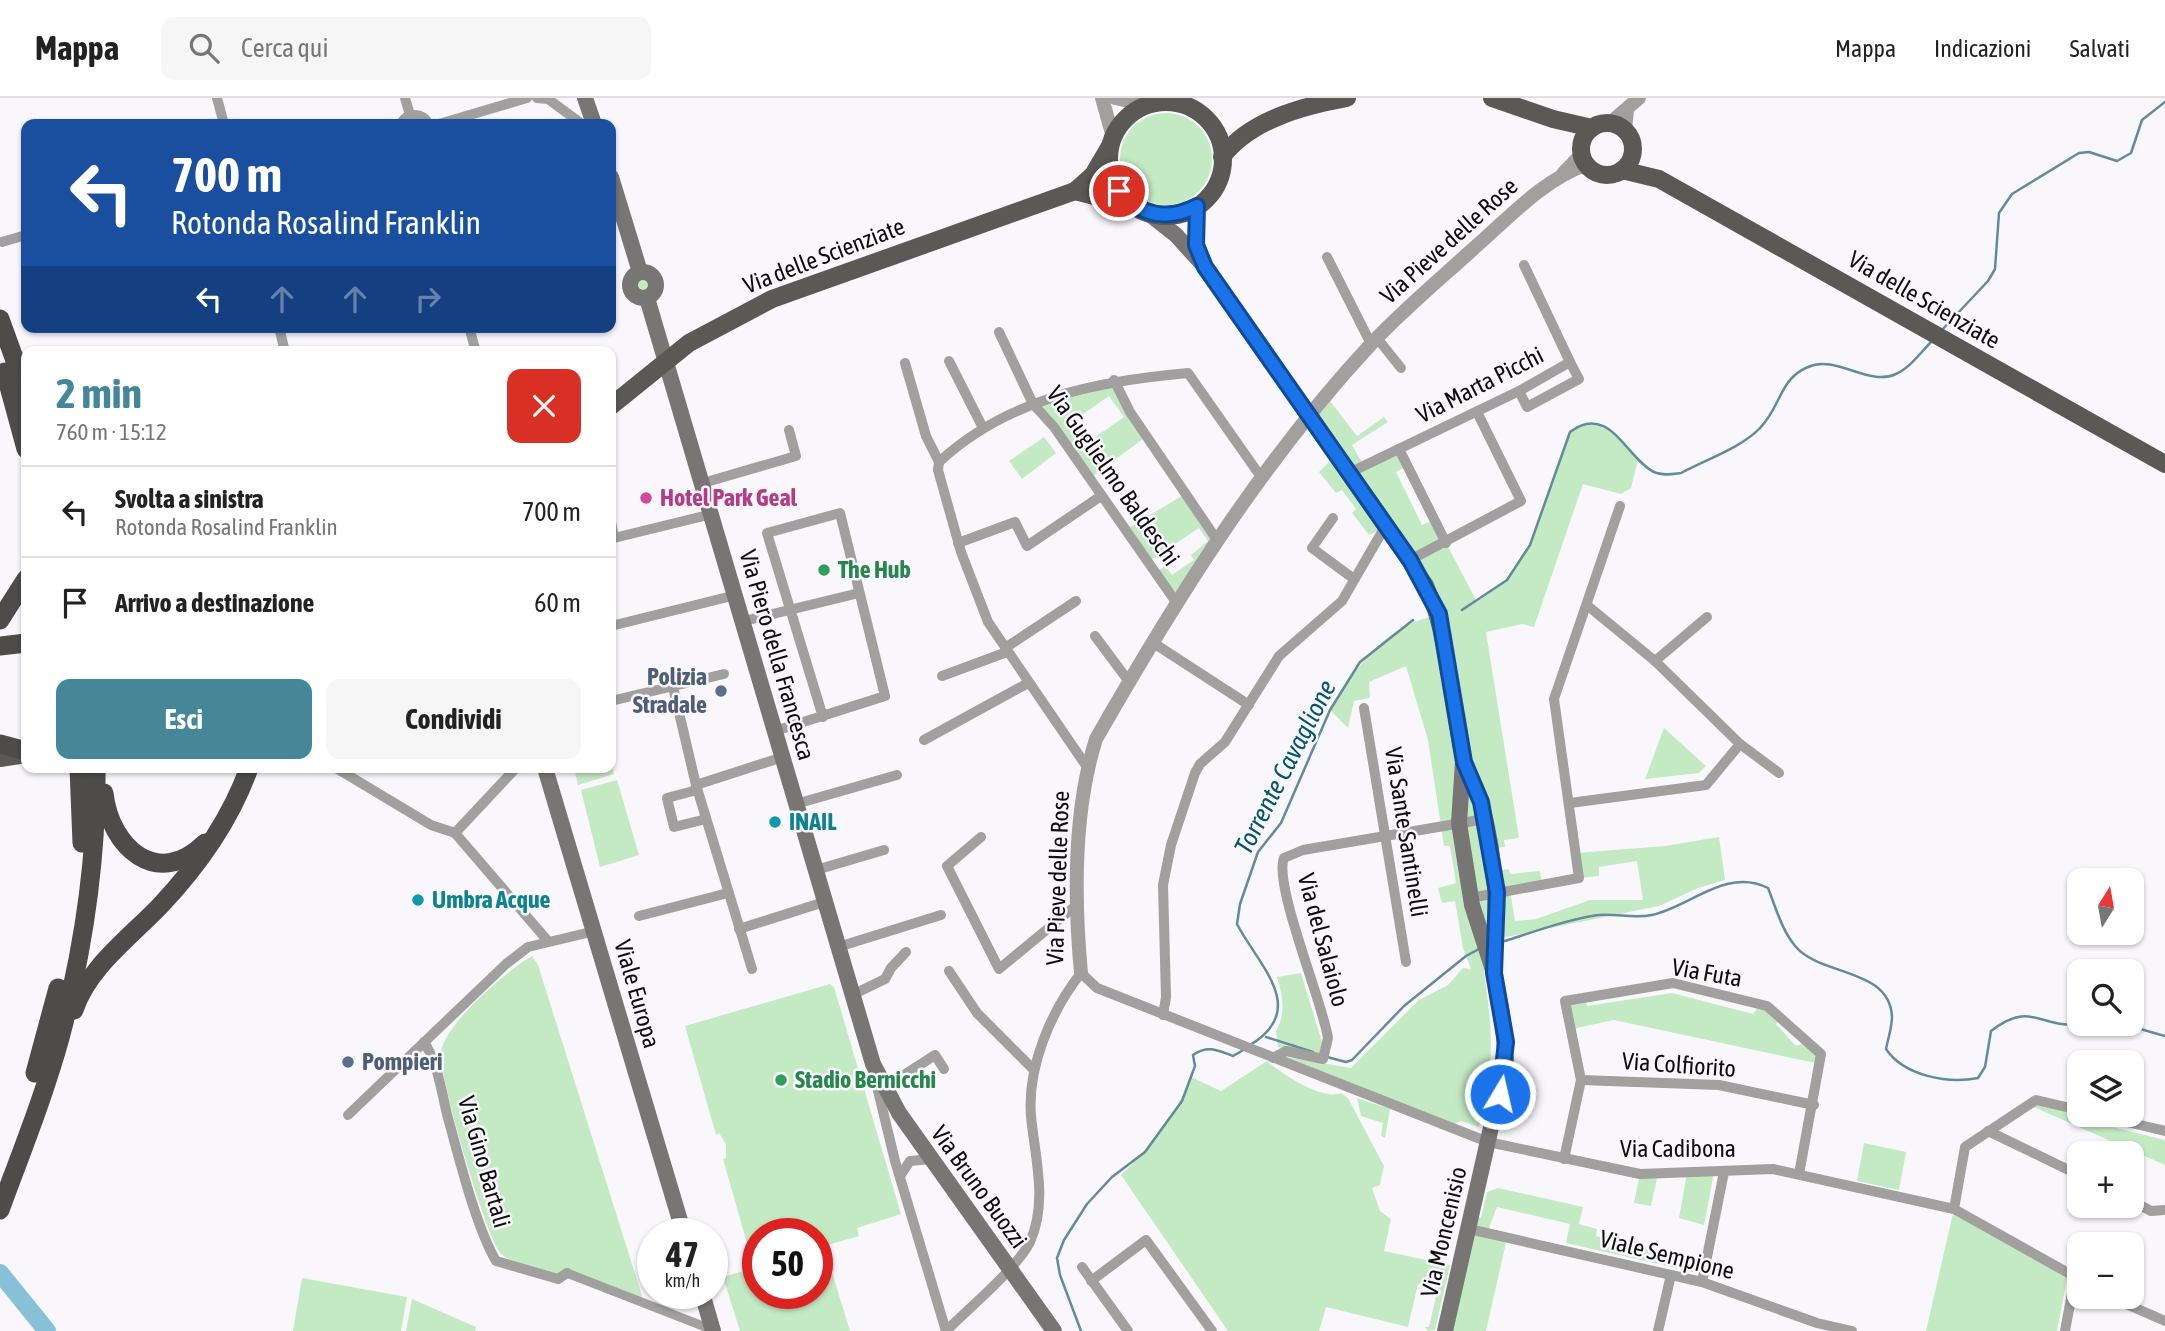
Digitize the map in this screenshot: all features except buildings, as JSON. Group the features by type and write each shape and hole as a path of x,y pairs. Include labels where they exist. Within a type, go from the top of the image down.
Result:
{"highway":[{"path":"0,319 21,377"},
{"path":"3,365 21,417"},
{"path":"3,365 21,431"},
{"path":"0,620 21,587"},
{"path":"0,646 21,644"},
{"path":"0,744 21,750"},
{"path":"0,1174 60,1038 73,945 82,843 82,773"},
{"path":"73,945 92,856 96,773"},
{"path":"104,773 109,817 127,849 151,862 176,861 195,852 220,828"},
{"path":"0,1210 33,1100 56,1068 75,1007 85,988 184,879 220,828 246,773"}],"main road":[{"path":"585,98 592,119"},
{"path":"1222,157 1234,142 1251,129 1325,102 1347,98"},
{"path":"1492,98 1553,119 1615,132"},
{"path":"1076,191 1093,175 1124,120 1147,105 1167,102 1181,104 1209,122 1232,129 1251,129"},
{"path":"1553,119 1583,153 1615,132"},
{"path":"1076,191 1142,210 1177,215 1197,206 1218,181 1222,157 1219,139 1209,122"},
{"path":"1615,132 1630,161 1622,170"},
{"name":"Via delle Scienziate","path":"1615,132 1659,179"},
{"path":"1112,141 1112,177 1119,191 1177,235 1205,267 1308,418 1410,560 1439,614 1464,762 1459,824 1470,898 1494,973"},
{"name":"Via delle Scienziate","path":"1583,153 1600,174 1622,170 1659,179 2165,464"},
{"name":"Via delle Scienziate","path":"616,402 689,343 772,299 1076,191"},
{"name":"Via Piero della Francesca","path":"616,193 640,272 651,275 656,283 654,293 647,298 861,1026"},
{"path":"1197,206 1196,245 1205,267"},
{"path":"0,758 21,753"},
{"path":"1464,762 1477,790 1485,819 1497,892 1494,973"},
{"name":"Viale Europa","path":"547,773 679,1218"},
{"name":"Via Moncenisio","path":"1445,1331 1506,1061 1506,1042 1494,973"},
{"name":"Via Bruno Buozzi","path":"861,1026 884,1088 931,1159 1054,1331"},
{"path":"707,1309 713,1331"}],"street":[{"path":"217,98 223,119"},
{"path":"405,98 410,115"},
{"path":"456,119 527,98"},
{"path":"1102,98 1112,141"},
{"path":"1115,98 1147,105"},
{"path":"1615,132 1627,110 1639,98"},
{"path":"546,99 575,119"},
{"path":"406,119 410,115 420,115 424,119"},
{"name":"Via Pieve delle Rose","path":"946,1331 1028,1245 1040,1202 1031,1113 1034,1070 1071,987 1081,973 1079,848 1087,767 1096,739 1217,540 1261,477 1308,418 1374,341 1583,153"},
{"path":"2,242 21,237"},
{"name":"Via Pieve delle Rose","path":"1327,257 1374,341"},
{"name":"Via Marta Picchi","path":"1349,473 1519,391 1570,362 1524,265"},
{"name":"Via Guglielmo Baldeschi","path":"999,332 1033,404 1054,427 1178,605"},
{"path":"1374,341 1401,368"},
{"path":"949,361 983,428"},
{"path":"1519,391 1527,407 1579,379 1570,362"},
{"path":"905,363 926,436 939,462 938,470 958,543 988,622 1087,767"},
{"path":"939,462 983,428 1033,404 1114,380 1188,373 1261,477"},
{"path":"1114,380 1130,412 1217,540"},
{"path":"1410,560 1521,501 1477,412"},
{"path":"703,483 796,456 789,430"},
{"path":"1399,449 1446,543"},
{"path":"958,543 1015,522 1027,546 1101,496"},
{"path":"1470,898 1579,878 1554,699 1620,506"},
{"path":"775,731 823,717 886,696 840,513 767,533 823,717"},
{"path":"616,538 712,514"},
{"path":"1332,518 1312,548 1354,579"},
{"path":"1163,1014 1166,997 1163,885 1171,845 1200,764 1225,742 1279,656 1342,601 1386,525"},
{"path":"744,621 859,593"},
{"path":"616,625 736,595"},
{"path":"942,676 1006,650 1076,601"},
{"path":"1588,606 1655,661 1740,744 1779,774"},
{"path":"1655,661 1707,617"},
{"path":"1095,636 1130,683"},
{"path":"1155,643 1249,705"},
{"path":"616,700 724,674"},
{"path":"924,740 1028,683"},
{"path":"673,687 696,788 752,969"},
{"name":"Via Sante Santinelli","path":"1364,708 1406,962"},
{"path":"1570,803 1706,785 1740,744"},
{"path":"706,819 674,827 667,798 783,757"},
{"path":"344,773 424,821 455,833 547,940"},
{"path":"455,833 511,773"},
{"path":"796,804 897,775"},
{"name":"Via del Salaiolo","path":"1273,1058 1286,1051 1323,1059 1328,1038 1288,899 1281,867 1284,858 1303,850 1485,819"},
{"path":"981,837 947,866 999,969 1079,902"},
{"path":"816,870 884,850"},
{"path":"639,916 728,893"},
{"path":"739,929 824,902"},
{"path":"838,947 941,915"},
{"path":"348,1115 506,964 528,947 547,940 595,931"},
{"path":"852,995 885,979 906,952"},
{"path":"949,971 977,1013 1034,1070"},
{"name":"Via Cadibona","path":"1081,973 1097,988 1488,1142 1640,1174 1766,1168 1799,1174 1954,1209 2067,1272"},
{"name":"Via Futa","path":"1564,1159 1581,1080 1565,1000 1673,983 1767,1006 1821,1054 1814,1105 1799,1174"},
{"name":"Via Gino Bartali","path":"424,1042 434,1057 448,1119 485,1240 496,1261 558,1279 568,1273"},
{"path":"884,1088 935,1055 944,1069"},
{"path":"873,1064 876,1089 946,1331"},
{"name":"Via Colfiorito","path":"1581,1080 1720,1085 1814,1105"},
{"path":"1954,1209 1965,1147 2036,1100 2067,1107"},
{"path":"2144,1126 2165,1131"},
{"path":"1988,1131 2067,1169"},
{"path":"900,1176 911,1161 931,1159"},
{"path":"1702,1282 1724,1172"},
{"path":"2144,1207 2151,1210 2165,1210"},
{"name":"Viale Sempione","path":"1469,1229 1702,1282 1817,1323 1852,1331"},
{"path":"1091,1281 1146,1240 1212,1331"},
{"path":"1082,1267 1128,1331"},
{"path":"568,1273 713,1331"},
{"path":"1658,1331 1671,1275"},
{"path":"2065,1331 2070,1309"},
{"path":"2138,1309 2165,1321"}],"green space":[{"path":"1166,113 1184,116 1199,126 1209,141 1212,159 1209,177 1199,192 1184,202 1166,205 1148,202 1133,192 1123,177 1120,159 1123,141 1133,126 1148,116"},
{"path":"643,273 652,277 656,286 652,295 643,299 634,295 630,286 634,277"},
{"path":"1114,380 1147,436 1093,476 1033,404","holes":["1109,396 1124,417 1084,445 1069,424"]},
{"path":"1327,397 1357,436 1384,417 1388,422 1352,445 1364,466 1399,449 1407,466 1396,472 1422,525 1434,520 1477,602 1507,580 1530,545 1570,432 1580,426 1599,426 1616,437 1638,460 1631,488 1621,494 1583,484 1534,627 1522,624 1486,632 1519,838 1504,840 1505,847 1490,849 1494,871 1509,869 1510,874 1540,871 1542,885 1510,891 1515,921 1536,919 1590,900 1643,900 1637,861 1599,867 1599,876 1579,878 1576,853 1665,846 1719,837 1725,880 1698,888 1659,906 1496,939 1494,973 1484,972 1491,1050 1488,1085 1479,1127 1461,1121 1453,1125 1286,1057 1351,1068 1419,1000 1448,985 1463,968 1471,969 1463,948 1455,901 1442,903 1438,888 1456,883 1450,846 1444,846 1428,740 1406,666 1369,682 1370,698 1354,701 1348,728 1330,710 1374,650 1403,628 1438,615 1309,418"},
{"path":"1044,437 1056,453 1022,479 1009,461"},
{"path":"1330,461 1381,529 1369,535 1352,513 1356,509 1342,490 1336,493 1319,472"},
{"path":"1185,494 1217,540 1178,605 1155,573 1165,566 1172,575 1194,560 1191,555 1208,541 1199,528 1148,562 1125,530"},
{"path":"1664,728 1706,766 1699,773 1645,779"},
{"path":"575,773 614,773 614,774 578,785"},
{"path":"617,780 639,855 600,867 581,790"},
{"path":"532,956 538,965 637,1280 637,1297 511,1260 501,1254 485,1219 455,1120 441,1051 454,1026 466,1012"},
{"path":"1301,973 1322,1042 1319,1055 1278,1047 1276,1031 1282,1004 1277,977"},
{"name":"Stadio Bernicchi","path":"830,984 834,987 901,1214 857,1228 859,1236 833,1243 833,1218 742,1218 742,1226 723,1159 726,1158 726,1144 719,1133 716,1135 685,1026"},
{"path":"1672,993 1753,1014 1760,1004 1780,1018 1776,1024 1796,1046 1807,1042 1820,1064 1614,1020 1571,1029 1565,1001 1585,997 1587,1006"},
{"path":"1267,1061 1282,1073 1314,1090 1341,1093 1348,1098 1384,1166 1380,1185 1372,1188 1380,1211 1391,1219 1384,1251 1450,1265 1435,1330 1428,1331 1425,1327 1429,1327 1438,1288 1418,1284 1408,1327 1326,1307 1319,1331 1228,1331 1121,1175 1162,1130 1191,1077 1221,1091"},
{"path":"1357,1098 1390,1109 1385,1138 1381,1136 1383,1123 1361,1116"},
{"path":"2036,1100 2067,1108 2067,1122 2029,1105"},
{"path":"2079,1127 2112,1127 2165,1140 2165,1165 2144,1156 2144,1141 2111,1141"},
{"path":"1864,1143 1906,1152 1899,1190 1857,1181"},
{"path":"1687,1173 1714,1173 1704,1225 1679,1218"},
{"path":"1640,1174 1658,1174 1651,1206 1634,1203"},
{"path":"1498,1188 1583,1207 1579,1224 1597,1229 1596,1236 1696,1258 1693,1272 1566,1243 1570,1224 1497,1207 1487,1233 1507,1238 1486,1331 1445,1331 1471,1218 1481,1218 1487,1192"},
{"path":"1954,1209 2067,1272 2057,1331 1926,1331"},
{"name":"Stadio Bernicchi","path":"742,1271 742,1309 833,1309 833,1275 850,1331 740,1331 728,1293 728,1276"},
{"path":"302,1278 407,1297 401,1331 293,1331"},
{"path":"412,1299 476,1327 475,1331 406,1331"}],"waterway":[{"name":"Torrente Cavaglione","path":"1941,331 1988,281 1995,269 1999,213 2012,194 2079,153 2089,152 2117,161 2131,153 2142,120 2165,102"},
{"name":"Torrente Cavaglione","path":"1462,610 1507,580 1530,545 1570,432 1584,425 1596,424 1607,428 1654,472 1681,473 1733,448 1752,435 1767,420 1786,386 1798,372 1819,364 1830,364 1874,377 1885,377 1906,368 1932,341"},
{"name":"Torrente Cavaglione","path":"1250,1045 1268,1031 1276,1017 1278,1002 1274,986 1237,924 1240,904 1258,852 1281,823 1330,710 1360,662 1413,620"},
{"path":"1505,941 1598,915 1652,915 1723,885 1753,883 1768,888 1783,927 1796,947 1807,956 1853,974 1880,989 1888,1001 1892,1017 1886,1049 1904,1066 1915,1072 1940,1079 1978,1078 1985,1067 1991,1031 2005,1022 2027,1016 2067,1025"},
{"path":"1327,1057 1346,1062 1352,1060 1404,1006 1466,956 1479,949"},
{"path":"2144,1030 2165,1036"},
{"path":"1266,1037 1313,1052"},
{"name":"Torrente Cavaglione","path":"1081,1331 1060,1275 1057,1258 1064,1240 1087,1204 1112,1177 1145,1152 1182,1101 1195,1066 1193,1055 1208,1049 1233,1056 1245,1049"},
{"path":"0,1273 47,1331"}],"place":[{"name":"Hotel Park Geal","path":"646,498"},
{"name":"The Hub","path":"824,570"},
{"name":"Polizia Stradale","path":"721,691"},
{"name":"INAIL","path":"775,822"},
{"name":"Umbra Acque","path":"418,900"},
{"name":"Pompieri","path":"348,1062"},
{"name":"Stadio Bernicchi","path":"781,1080"}],"route":[{"path":"1119,191 1126,200 1148,213 1177,215 1197,206 1196,245 1205,267 1308,418 1410,560 1426,585 1439,614 1464,762 1481,802 1497,892 1494,973 1506,1042 1506,1061 1500,1094"}]}
